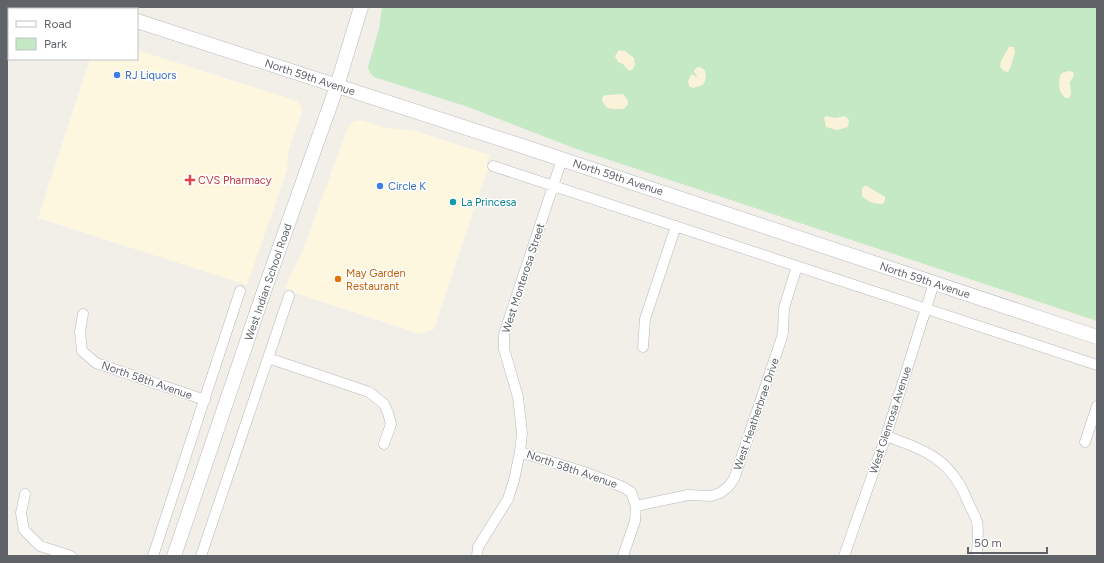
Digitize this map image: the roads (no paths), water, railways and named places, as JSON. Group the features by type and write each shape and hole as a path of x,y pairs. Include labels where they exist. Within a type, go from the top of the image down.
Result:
{"main road":[{"name":"West Indian School Road","path":"174,556 262,297 337,86 361,7"},
{"name":"North 59th Avenue","path":"138,21 562,159 1097,337"}],"street":[{"name":"West Monterosa Street","path":"477,556 478,547 508,499 520,452 522,433 518,397 504,349 504,334 562,159"},
{"path":"493,166 1097,365"},
{"path":"643,347 645,319 676,226"},
{"name":"West Heatherbrae Drive","path":"636,506 688,495 711,496 728,487 734,479 781,340 783,332 784,308 797,266"},
{"name":"West Glenrosa Avenue","path":"844,556 886,436 934,283"},
{"name":"West Indian School Road","path":"153,556 240,291"},
{"path":"201,556 289,296"},
{"name":"North 58th Avenue","path":"83,314 80,332 82,351 96,363 205,400"},
{"path":"268,358 369,392 378,398 384,404 391,424 384,444"},
{"path":"1085,442 1097,406"},
{"path":"886,436 909,444 936,457 952,472 962,488 977,523 977,556"},
{"name":"North 58th Avenue","path":"520,452 584,472 623,487 631,492 636,506"},
{"path":"25,494 21,513 24,530 40,546 71,556"},
{"path":"623,556 635,522 636,506"}],"place":[{"name":"RJ Liquors","path":"117,75"},
{"name":"CVS Pharmacy","path":"190,180"},
{"name":"Circle K","path":"380,186"},
{"name":"La Princesa","path":"453,202"},
{"name":"May Garden Restaurant","path":"338,279"}]}
